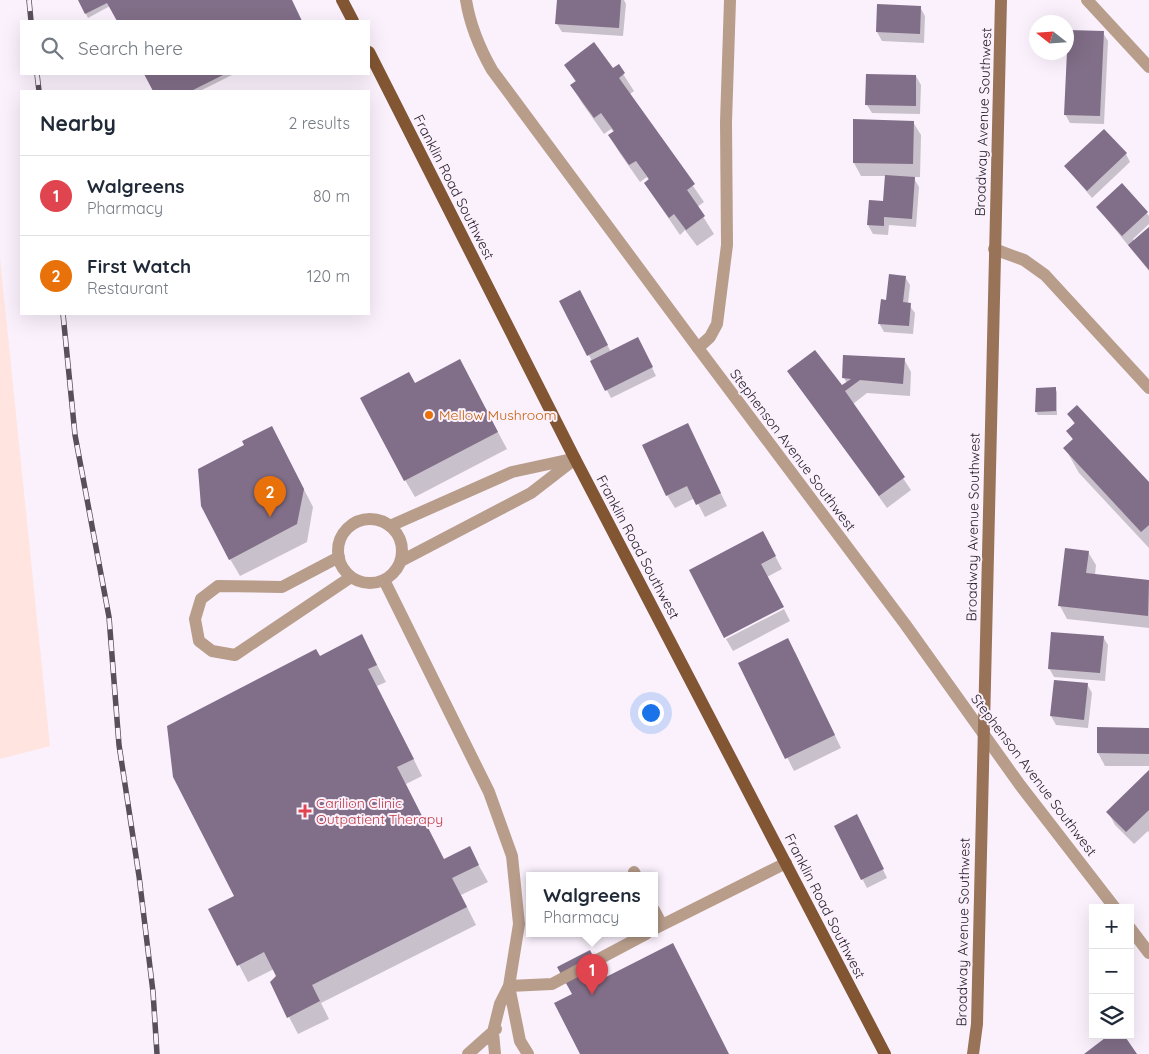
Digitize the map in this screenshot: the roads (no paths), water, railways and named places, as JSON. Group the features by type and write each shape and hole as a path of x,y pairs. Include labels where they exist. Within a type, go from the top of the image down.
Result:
{"main road":[{"path":"342,0 352,20"},
{"name":"Franklin Road Southwest","path":"370,54 575,459 885,1054"}],"street":[{"name":"Stephenson Avenue Southwest","path":"466,0 469,17 479,47 492,70 906,624 1020,785 1112,904"},
{"path":"698,348 710,336 717,324 727,245 726,122 730,0"},
{"name":"Broadway Avenue Southwest","path":"973,1054 977,1024 1001,0"},
{"path":"1087,0 1149,67"},
{"path":"994,250 1024,260 1045,275 1149,388"},
{"path":"390,526 512,472 575,459"},
{"path":"401,561 531,494 575,459"},
{"path":"366,520 379,520 390,526 398,536 402,548 401,561 394,572 384,580 373,583 362,582 351,577 343,568 339,557 342,538 354,524 366,520"},
{"path":"339,557 282,588 218,586 202,599 195,619 199,641 212,651 235,655 351,577"},
{"path":"384,580 489,792 512,856 519,924 509,986 500,1004 493,1032 495,1054"},
{"path":"658,927 786,863"},
{"path":"1134,933 1149,953"},
{"path":"509,986 552,984 640,937"},
{"path":"509,986 520,1041 528,1054"},
{"path":"468,1054 493,1032 513,1010"}],"railway":[{"path":"29,0 31,20"},
{"path":"37,75 39,90"},
{"path":"63,315 75,435 109,617 119,745 139,876 153,992 157,1054"}],"place":[{"name":"Mellow Mushroom","path":"429,415"},
{"name":"First Watch","path":"270,517"},
{"name":"Carilion Clinic Outpatient Therapy","path":"305,811"},
{"name":"Walgreens","path":"592,995"}]}
